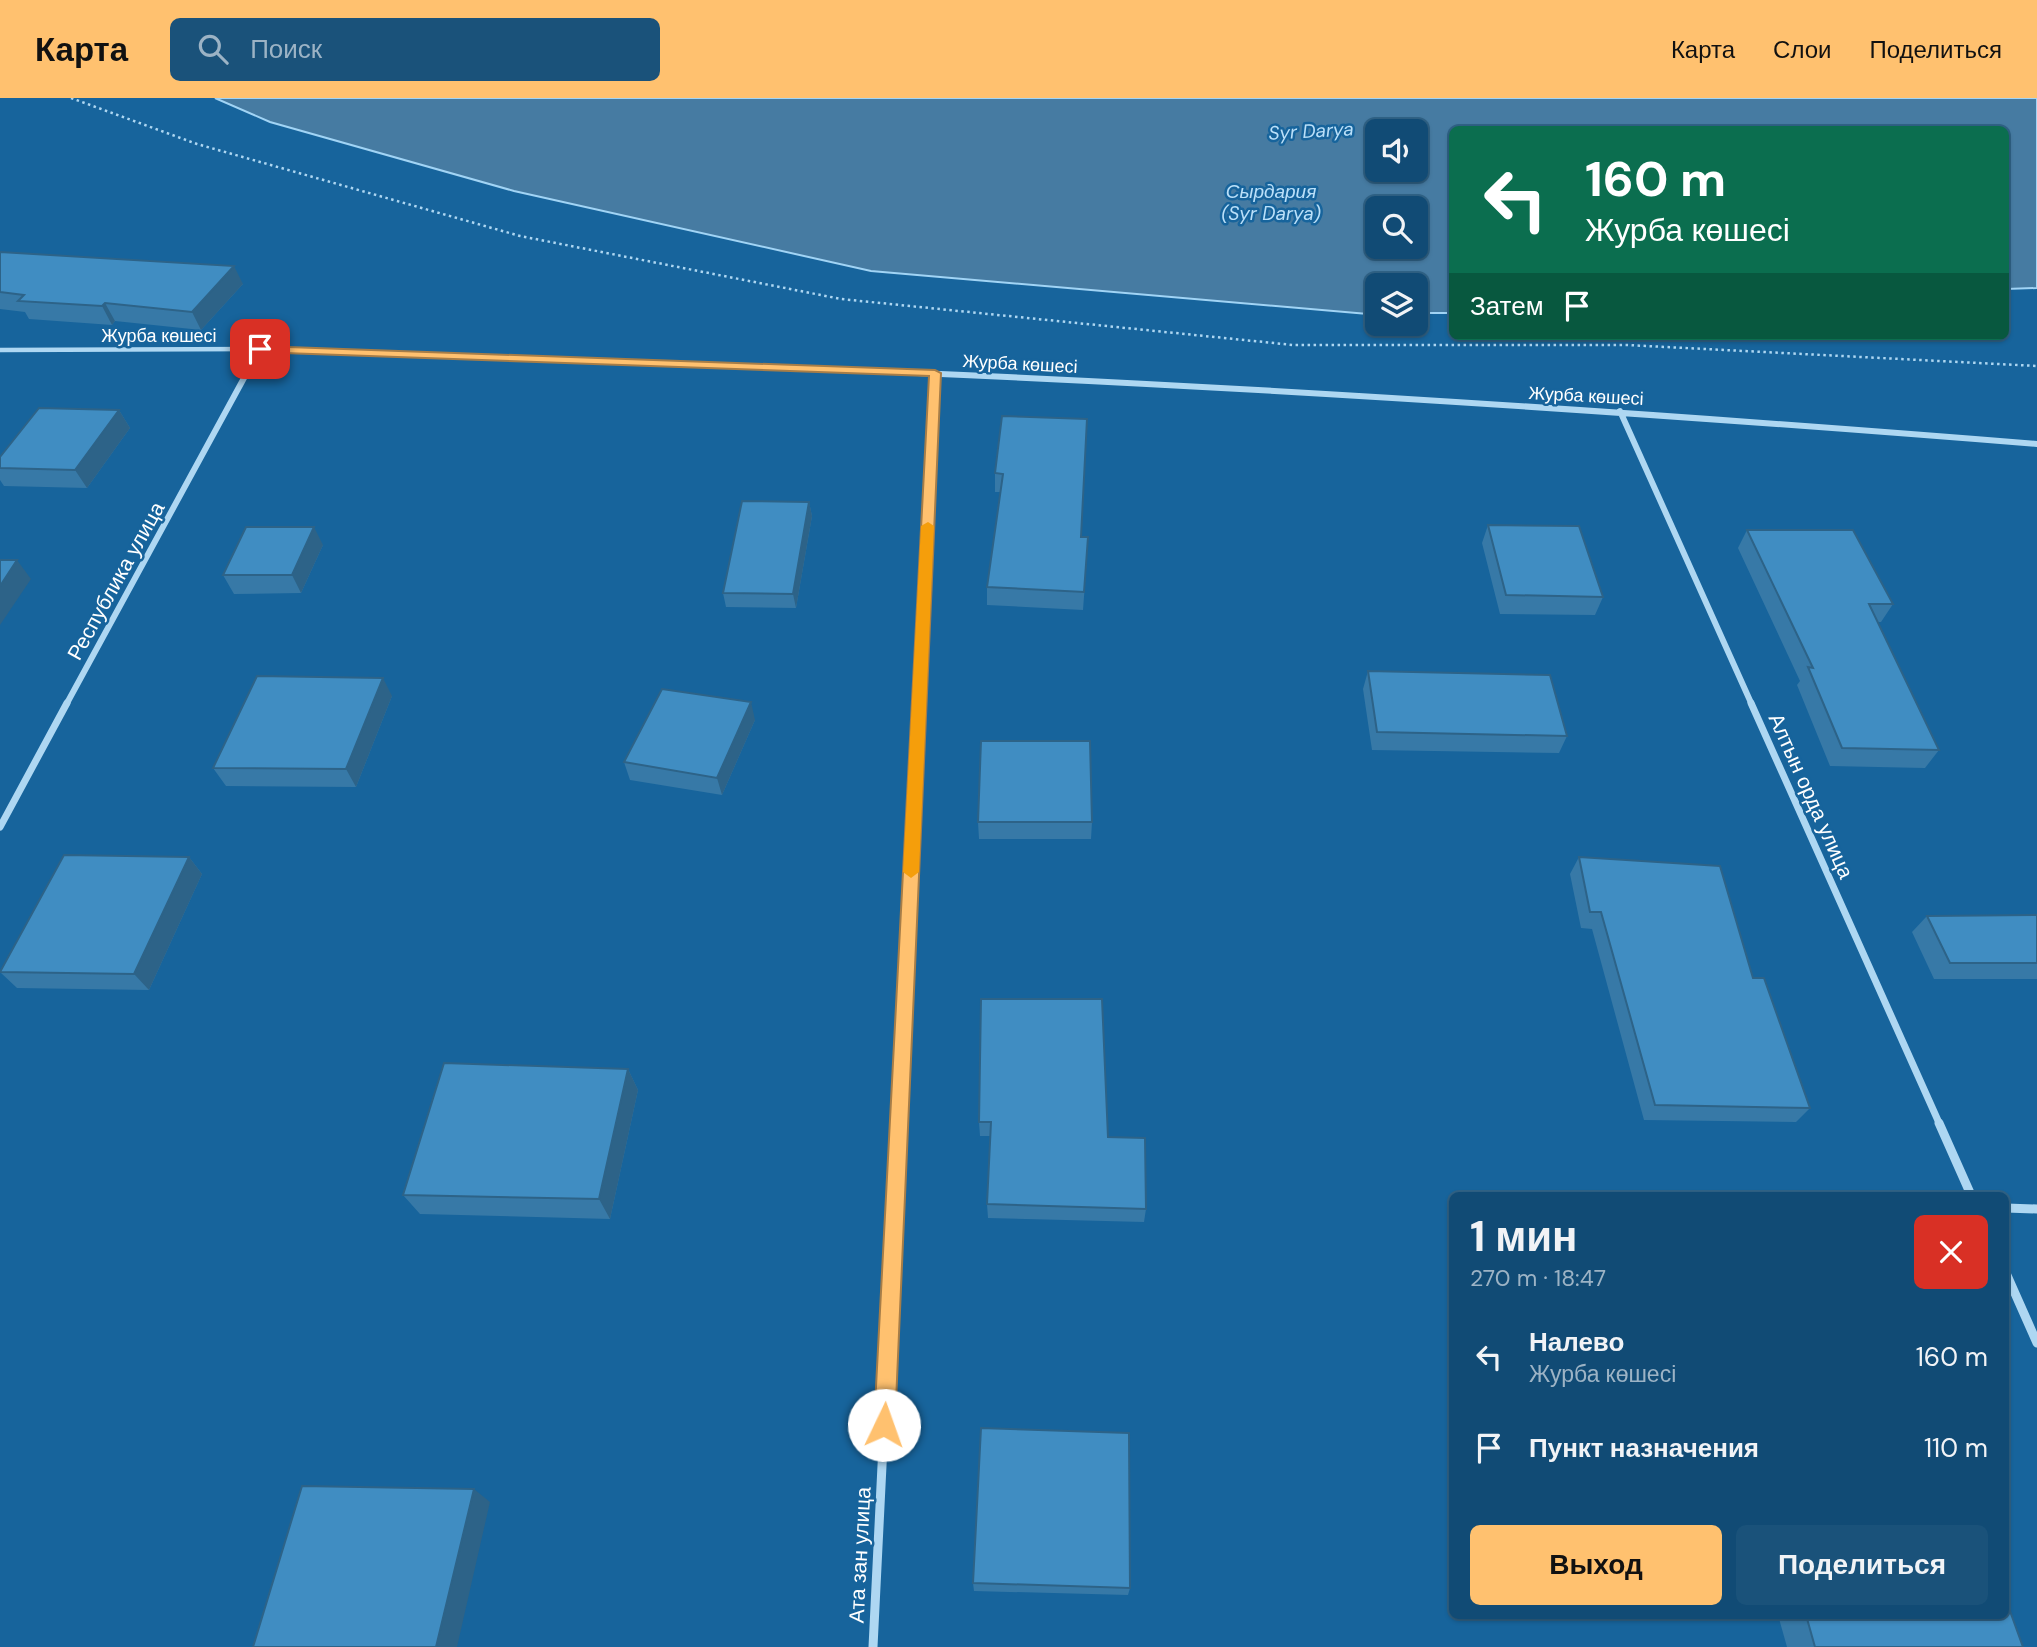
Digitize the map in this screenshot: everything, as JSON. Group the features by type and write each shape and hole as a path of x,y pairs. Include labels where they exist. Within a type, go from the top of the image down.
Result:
{"street":[{"name":"Журба көшесі","path":"0,350 260,349 935,373 1620,411 2037,444"},
{"name":"Республика улица","path":"0,827 260,349"},
{"name":"Ата зан улица","path":"873,1647 935,373"},
{"name":"Алтын орда улица","path":"1620,411 1970,1192"},
{"path":"2009,1208 2037,1209"},
{"path":"2009,1280 2037,1343"}],"path":[{"path":"71,98 197,144 520,236 841,299 1293,345 1627,345 2037,366"}],"water":[{"name":"Сырдария (Syr Darya)","path":"215,98 2037,98 2037,288 2009,289 2009,126 1449,126 1449,313 1428,313 1428,273 1365,273 1365,314 871,271 514,191 270,122"}],"building":[{"path":"0,252 234,266 192,312 105,303 102,306 18,301 24,295 0,292"},
{"path":"39,408 119,410 75,470 0,468 0,457"},
{"path":"1002,416 1087,419 1081,537 1088,537 1084,592 987,587 1003,474 995,473"},
{"path":"742,501 809,502 793,594 723,593"},
{"path":"1488,525 1579,526 1603,597 1506,595"},
{"path":"246,527 314,527 292,575 223,575"},
{"path":"1747,530 1853,530 1893,604 1869,604 1939,750 1842,748 1808,667 1813,668"},
{"path":"0,560 17,560 0,586"},
{"path":"1368,671 1550,675 1567,736 1377,732"},
{"path":"257,676 383,678 346,769 213,768"},
{"path":"662,689 751,702 717,778 624,762"},
{"path":"981,741 1090,741 1092,822 978,822"},
{"path":"64,855 189,857 134,974 0,972"},
{"path":"1579,857 1720,866 1753,978 1764,978 1810,1108 1655,1105 1601,912 1590,912"},
{"path":"2037,915 2037,963 1950,963 1927,916"},
{"path":"981,999 1102,999 1108,1137 1145,1138 1146,1209 987,1204 991,1122 979,1122"},
{"path":"444,1063 628,1069 599,1199 403,1195"},
{"path":"981,1428 1129,1433 1130,1588 973,1583"},
{"path":"302,1486 474,1489 436,1647 253,1647"},
{"path":"2009,1608 2023,1647 1815,1647 1807,1619 2009,1619"}],"slow traffic":[{"path":"911,872 928,526"}],"route":[{"path":"260,349 935,373 884,1425"}],"water label":[{"name":"Syr Darya","path":"1311,131"}]}
